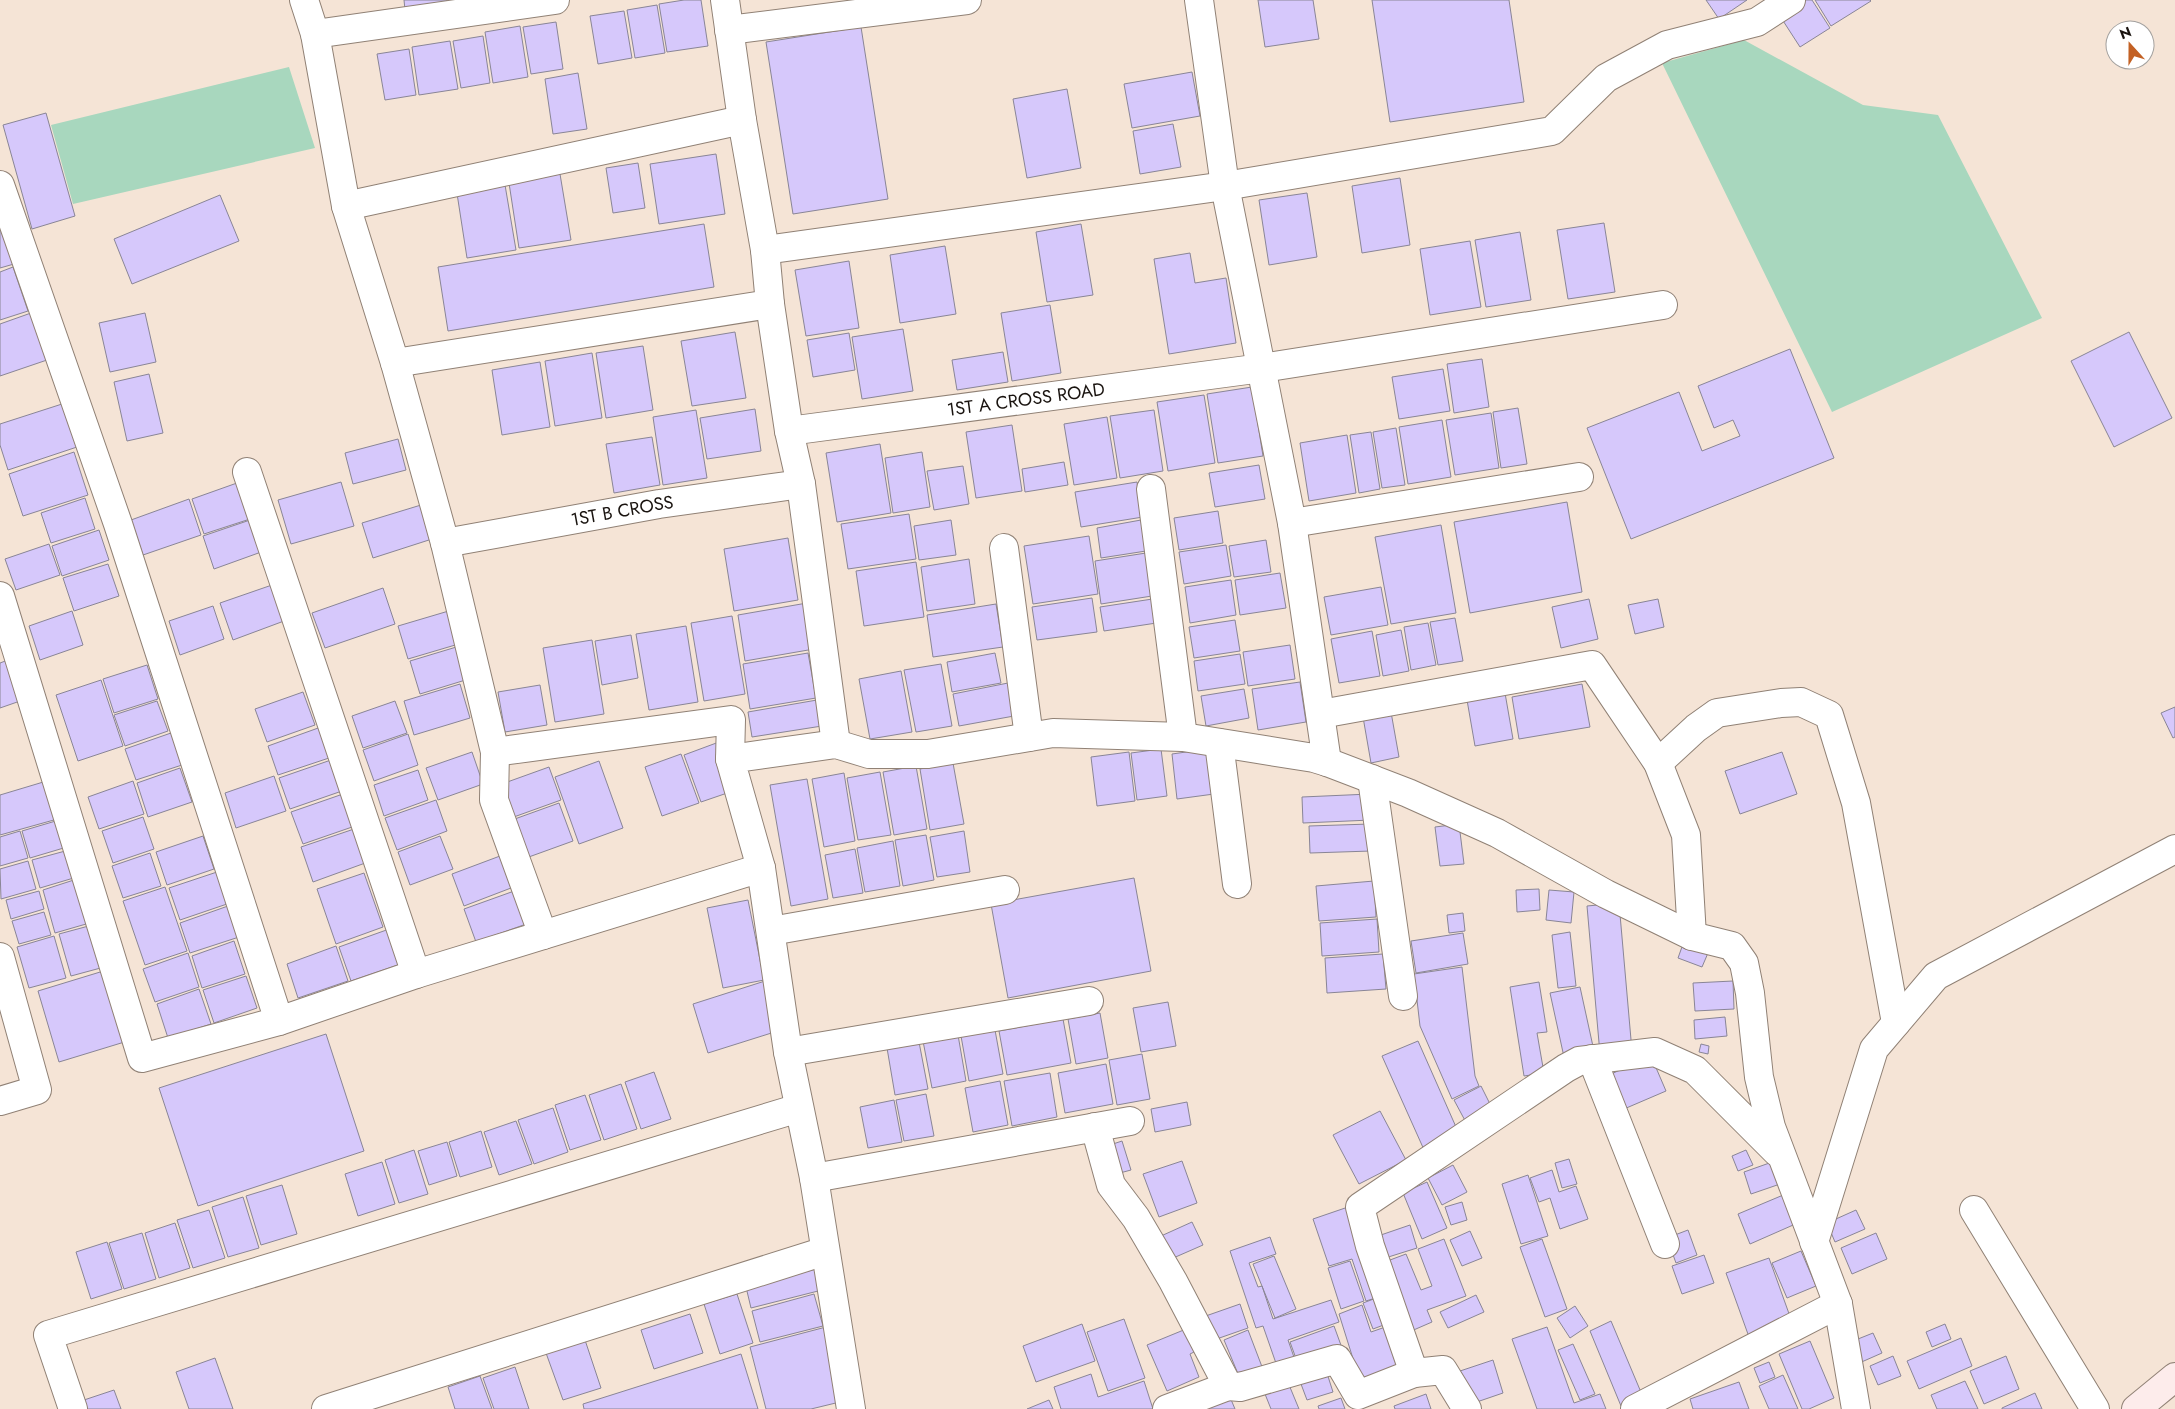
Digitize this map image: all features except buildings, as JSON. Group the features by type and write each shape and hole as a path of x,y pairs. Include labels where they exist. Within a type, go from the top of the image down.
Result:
{"street":[{"path":"304,0 315,34 346,206 395,363 445,543 495,752 494,800 543,935"},
{"path":"315,34 555,0"},
{"path":"725,0 742,120 764,250 770,304 790,431 801,484 836,744"},
{"path":"729,30 967,0"},
{"path":"1199,0 1224,186 1292,523 1327,762"},
{"path":"764,250 1224,186 1552,131 1606,78 1667,45 1757,22 1791,0"},
{"path":"346,206 742,120"},
{"path":"0,185 118,524 279,1021"},
{"path":"395,363 770,304"},
{"name":"1ST A CROSS ROAD","path":"790,431 1262,368 1663,305"},
{"path":"247,472 416,974"},
{"path":"1292,523 1579,477"},
{"name":"1ST B CROSS","path":"445,543 659,504 801,484"},
{"path":"1151,489 1183,737"},
{"path":"1004,548 1029,737"},
{"path":"0,596 142,1058 279,1021 416,974 761,868"},
{"path":"1321,714 1592,665 1658,763 1686,835 1692,936"},
{"path":"1658,763 1696,728 1716,713 1801,702 1829,715 1856,803 1896,1023"},
{"path":"495,752 731,720 730,759 761,868 788,1052 814,1178 851,1409"},
{"path":"730,759 836,744 869,754 928,754 1053,733 1183,737 1314,758 1372,779 1497,833 1606,894 1692,936 1732,946 1744,963 1750,992 1759,1077 1771,1128 1838,1304 1856,1409"},
{"path":"1219,743 1237,884"},
{"path":"1372,779 1403,996"},
{"path":"1814,1242 1874,1049 1936,976 2175,849"},
{"path":"771,931 1005,890"},
{"path":"0,957 37,1090 0,1101"},
{"path":"788,1052 1089,1000"},
{"path":"1414,1373 1370,1246 1360,1207 1566,1068 1579,1061 1656,1052 1695,1070 1782,1157"},
{"path":"1592,1059 1665,1244"},
{"path":"73,1409 48,1335 799,1108"},
{"path":"814,1178 1130,1121"},
{"path":"1095,1127 1111,1185 1136,1218 1174,1281 1228,1386"},
{"path":"1974,1210 2095,1409"},
{"path":"326,1409 825,1250"},
{"path":"1635,1409 1677,1400 1838,1304"},
{"path":"1167,1409 1228,1386 1240,1387 1337,1359 1358,1395 1414,1373 1443,1370 1467,1409"},
{"path":"2136,1409 2175,1377"}],"green space":[{"path":"1744,40 1863,105 1938,115 2042,318 1832,412 1662,63"},
{"path":"289,67 315,148 73,204 51,125"}]}
